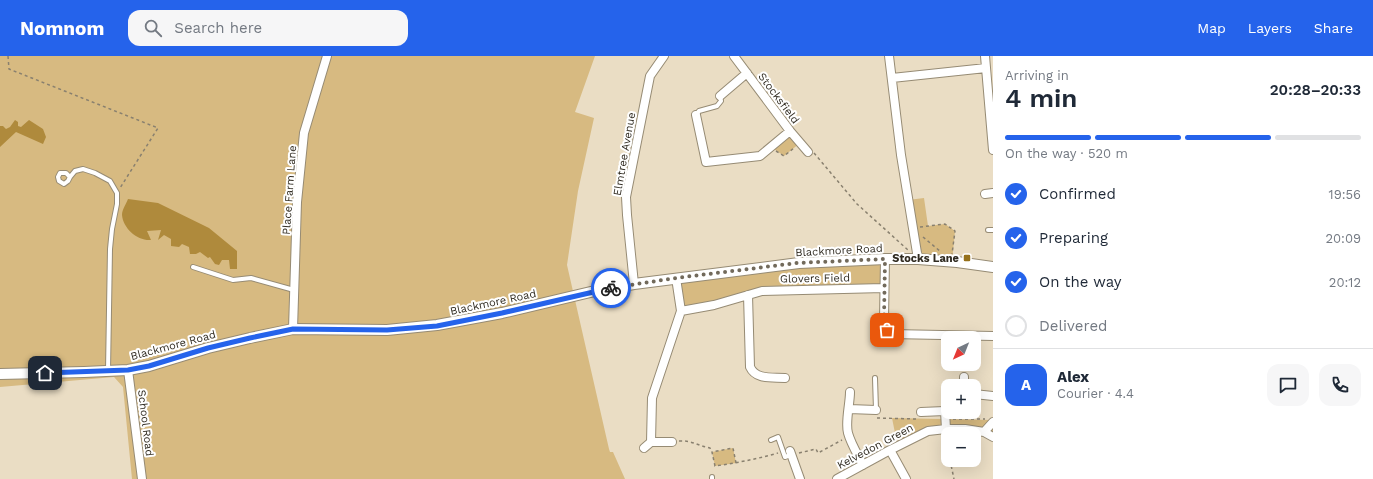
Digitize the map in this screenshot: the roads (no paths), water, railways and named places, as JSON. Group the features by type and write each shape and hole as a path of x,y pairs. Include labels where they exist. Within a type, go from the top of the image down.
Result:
{"street":[{"name":"Place Farm Lane","path":"293,329 297,202 304,133 327,56"},
{"name":"Elmtree Avenue","path":"634,284 626,197 650,76 664,56"},
{"name":"Stocksfield","path":"734,56 790,131 808,152"},
{"path":"889,56 901,155 918,259"},
{"path":"985,56 993,150"},
{"path":"892,78 986,68"},
{"path":"720,96 747,73"},
{"path":"696,115 706,162 760,156 790,131"},
{"path":"885,259 884,325 891,334 993,336"},
{"name":"Blackmore Road","path":"0,374 108,372 128,370 149,366 208,348 293,329 387,330 437,326 502,313 599,290 676,278 799,263 918,259 993,268"},
{"path":"651,442 652,398 681,311 676,278"},
{"name":"Glovers Field","path":"681,311 714,305 762,290 884,288"},
{"path":"748,295 750,366 752,371 755,374 765,377 785,378"},
{"name":"School Road","path":"128,370 142,479"},
{"path":"850,392 848,424 850,437 863,465"},
{"path":"981,395 993,396"},
{"path":"849,409 876,410"},
{"name":"Kelvedon Green","path":"921,412 945,411 946,427"},
{"path":"984,432 993,422"},
{"name":"Kelvedon Green","path":"841,478 890,450 928,431 941,430"},
{"name":"Kelvedon Green","path":"981,432 993,438"},
{"path":"644,448 651,442 672,442"},
{"path":"890,450 906,479"},
{"path":"788,453 800,479"}],"lane":[{"path":"696,115 699,111 717,106 721,101 720,96"},
{"path":"70,176 75,171 83,169 95,173 110,182 117,193 117,204 112,228 110,249 108,372"},
{"path":"192,267 233,280 251,278 294,290"},
{"path":"875,378 876,410"},
{"path":"771,440 778,437 788,453"}],"place":[{"name":"Stocks Lane","path":"967,258"}]}
